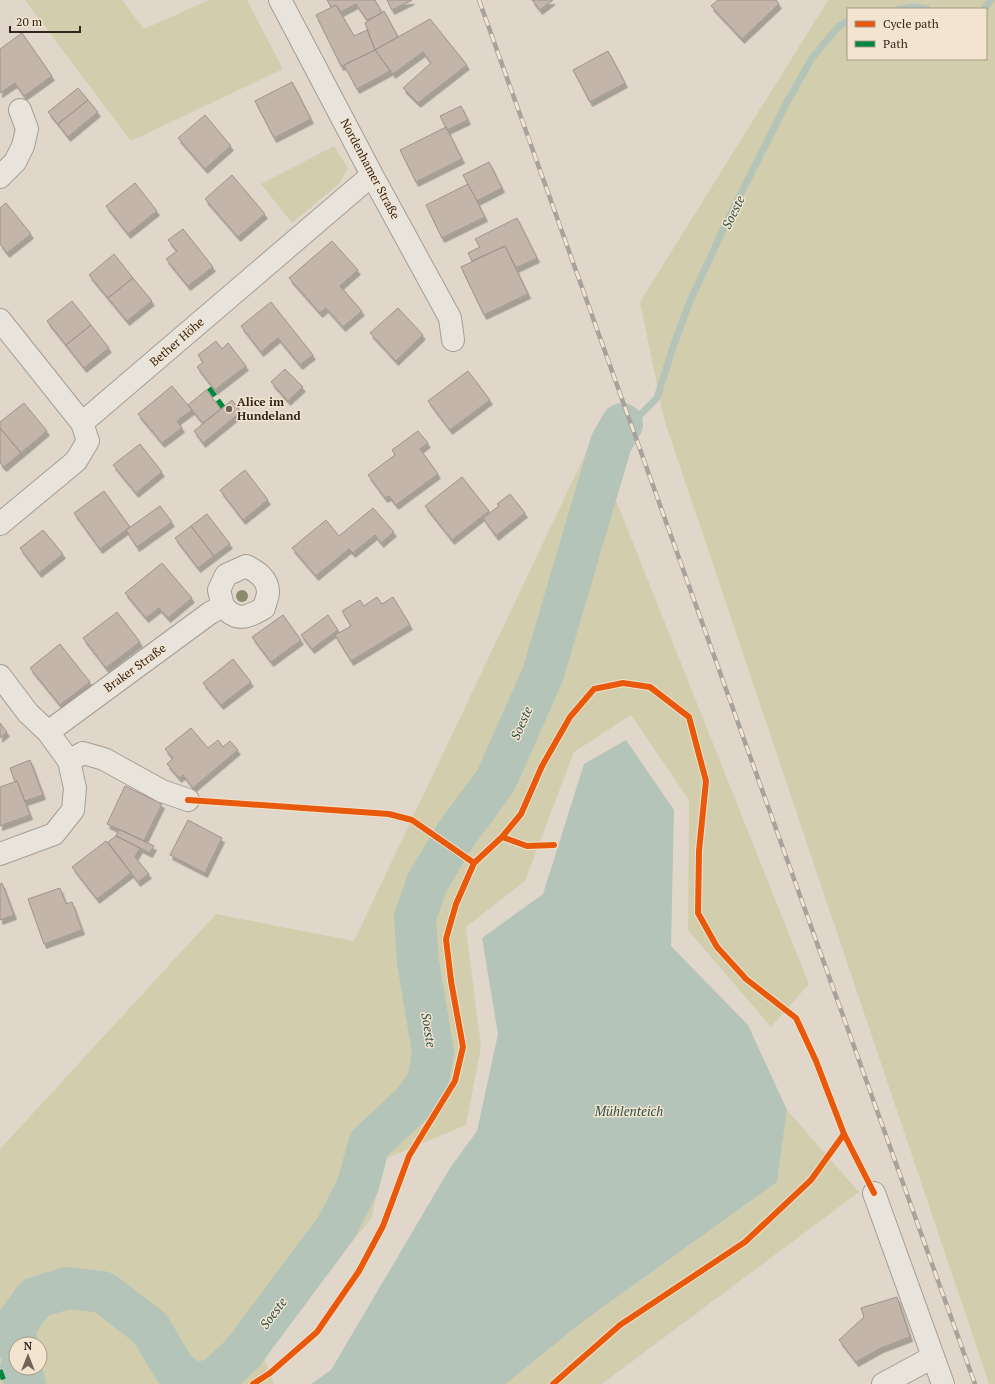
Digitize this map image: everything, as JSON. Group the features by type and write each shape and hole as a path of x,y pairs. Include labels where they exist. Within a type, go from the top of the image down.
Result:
{"street":[{"name":"Nordenhamer Straße","path":"280,0 372,175 450,318 453,340"},
{"path":"0,177 15,162 23,146 27,129 20,110"},
{"name":"Bether Höhe","path":"82,423 372,175"},
{"path":"0,320 82,423 88,441 76,461 0,524"},
{"name":"Braker Straße","path":"48,732 210,612 223,606"},
{"path":"0,676 28,713 48,732 69,761 75,788 73,810 54,834 0,854"},
{"path":"69,761 83,754 104,759 162,791 188,800"},
{"path":"874,1193 943,1384"},
{"path":"883,1384 933,1357"}],"shaded area":[{"path":"25,0 122,0 144,29 209,0 247,0 283,69 131,141"},
{"path":"828,0 995,0 995,1384 989,1384 664,419 640,302"},
{"path":"334,146 348,168 339,184 292,223 261,184"},
{"path":"592,440 809,984 771,1027 688,930 689,800 631,715 574,752 525,881 466,927 481,1047 466,1125 385,1159 371,1219 261,1350 274,1384 0,1384 0,1149 216,914 354,941"},
{"path":"787,1110 859,1192 602,1384 506,1384 581,1323 777,1182"}],"water":[{"name":"Mühlenteich","path":"626,740 674,810 671,946 748,1025 787,1110 777,1182 581,1323 506,1384 311,1384 331,1370 450,1168 477,1131 498,1034 482,938 543,894 584,764"}],"building":[{"path":"327,0 375,0 382,13 367,20 356,4 341,12 336,5 331,7"},
{"path":"387,0 412,0 392,10"},
{"path":"532,0 553,0 540,10"},
{"path":"718,0 776,0 779,4 742,39 711,6"},
{"path":"336,5 354,36 367,30 375,50 341,66 316,15"},
{"path":"384,11 398,37 375,50 365,23"},
{"path":"430,19 467,65 418,103 403,88 431,63 423,52 393,74 375,50"},
{"path":"22,33 52,76 24,96 15,83 0,93 0,49"},
{"path":"375,50 390,71 357,89 344,65"},
{"path":"608,51 625,83 590,102 573,70"},
{"path":"292,82 311,119 274,138 255,101"},
{"path":"78,88 88,100 58,124 48,112"},
{"path":"88,100 98,112 68,137 58,124"},
{"path":"461,106 468,120 447,130 440,116"},
{"path":"205,115 231,146 205,169 178,138"},
{"path":"446,127 462,159 416,182 400,150"},
{"path":"489,162 502,188 477,201 463,175"},
{"path":"232,175 265,214 238,237 205,199"},
{"path":"135,183 157,211 128,234 106,206"},
{"path":"468,184 485,217 442,238 426,205"},
{"path":"6,203 31,234 7,253 0,244 0,208"},
{"path":"517,218 537,258 516,268 505,246 472,261 468,253 480,247 475,239"},
{"path":"183,229 213,267 188,286 166,259 177,251 168,240"},
{"path":"332,241 358,270 340,286 362,311 343,327 326,308 320,313 289,278"},
{"path":"505,246 528,294 484,315 461,267"},
{"path":"114,254 133,278 108,298 89,275"},
{"path":"133,278 152,301 127,321 108,298"},
{"path":"72,301 91,325 66,345 47,321"},
{"path":"271,302 313,355 300,365 278,338 261,352 241,326"},
{"path":"398,308 423,335 396,361 370,333"},
{"path":"91,325 109,348 84,368 66,345"},
{"path":"216,341 222,349 228,343 246,366 215,390 197,367 203,362 198,355"},
{"path":"285,369 303,387 288,401 271,382"},
{"path":"468,371 490,400 450,430 428,401"},
{"path":"172,386 192,410 177,421 182,428 162,443 138,414"},
{"path":"206,390 221,409 203,423 188,405"},
{"path":"232,400 241,412 203,443 194,431"},
{"path":"24,403 47,431 21,453 0,428 0,422"},
{"path":"0,428 21,453 4,467 0,463"},
{"path":"418,431 428,443 420,449 438,474 396,505 389,496 385,498 368,475 395,455 392,450"},
{"path":"140,444 162,472 136,493 113,465"},
{"path":"245,470 268,500 243,520 220,490"},
{"path":"462,477 489,511 452,540 425,506"},
{"path":"104,491 130,527 100,549 74,513"},
{"path":"510,494 525,513 496,536 483,518 499,506 497,504"},
{"path":"160,506 172,522 137,547 126,530"},
{"path":"373,508 394,532 381,543 375,535 353,553 349,549 316,576 292,548 326,520 339,536"},
{"path":"207,514 230,544 214,556 191,526"},
{"path":"191,526 214,556 198,568 175,538"},
{"path":"43,530 63,554 39,573 20,548"},
{"path":"162,563 192,598 168,618 159,608 146,618 125,593"},
{"path":"377,597 382,604 393,597 410,625 351,661 335,635 351,626 342,611 360,600 364,606"},
{"path":"117,612 140,642 106,668 83,638"},
{"path":"283,615 301,640 271,662 252,637"},
{"path":"328,615 338,630 312,649 301,635"},
{"path":"60,644 90,682 60,705 30,668"},
{"path":"233,659 251,682 221,705 203,683"},
{"path":"0,723 7,732 0,738"},
{"path":"191,728 208,748 218,740 223,747 230,741 238,750 193,788 183,775 179,778 167,764 173,758 165,749"},
{"path":"30,760 43,795 25,801 17,781 15,782 10,768"},
{"path":"17,781 30,815 0,826 0,787"},
{"path":"125,786 162,804 144,841 107,824"},
{"path":"188,820 222,838 205,873 170,855"},
{"path":"119,829 154,846 150,853 116,836"},
{"path":"116,836 140,848 135,857 149,874 138,882 108,842"},
{"path":"106,841 131,873 97,899 72,867"},
{"path":"2,883 14,915 0,920 0,884"},
{"path":"60,888 66,904 72,902 82,930 44,944 28,899"},
{"path":"897,1297 910,1337 881,1348 856,1362 839,1340 864,1317 861,1308"}],"waterway":[{"name":"Soeste","path":"985,8 991,0"},
{"name":"Soeste","path":"906,8 920,8"},
{"name":"Soeste","path":"640,415 657,398 673,347 690,301 729,217 787,102 812,58 839,26 847,22"},
{"name":"Soeste","path":"16,1336 15,1326 35,1298 67,1288 103,1292 150,1328 175,1370 192,1383 214,1380 243,1353 336,1228 358,1185 369,1144 412,1104 428,1082 433,1052 418,962 415,918 427,883 455,836 496,780 543,674 611,443 622,424"},
{"name":"Soeste","path":"23,1376 25,1384"}],"railway":[{"path":"479,0 975,1384"}],"marked path":[{"path":"209,388 223,407"},
{"path":"0,1370 5,1384"}],"cycle path":[{"path":"253,1384 270,1373 317,1332 359,1271 383,1226 409,1156 455,1081 463,1047 451,981 446,939 456,904 474,863 502,837 521,814 542,766 570,717 594,689 623,683 650,687 689,717 706,781 699,851 698,913 717,947 746,979 796,1018 816,1061 844,1134 874,1193"},
{"path":"188,800 389,814 412,820 474,863"},
{"path":"502,837 527,846 554,845"},
{"path":"553,1384 620,1325 745,1242 811,1180 844,1134"}],"place":[{"name":"Alice im Hundeland","path":"229,409"}]}
